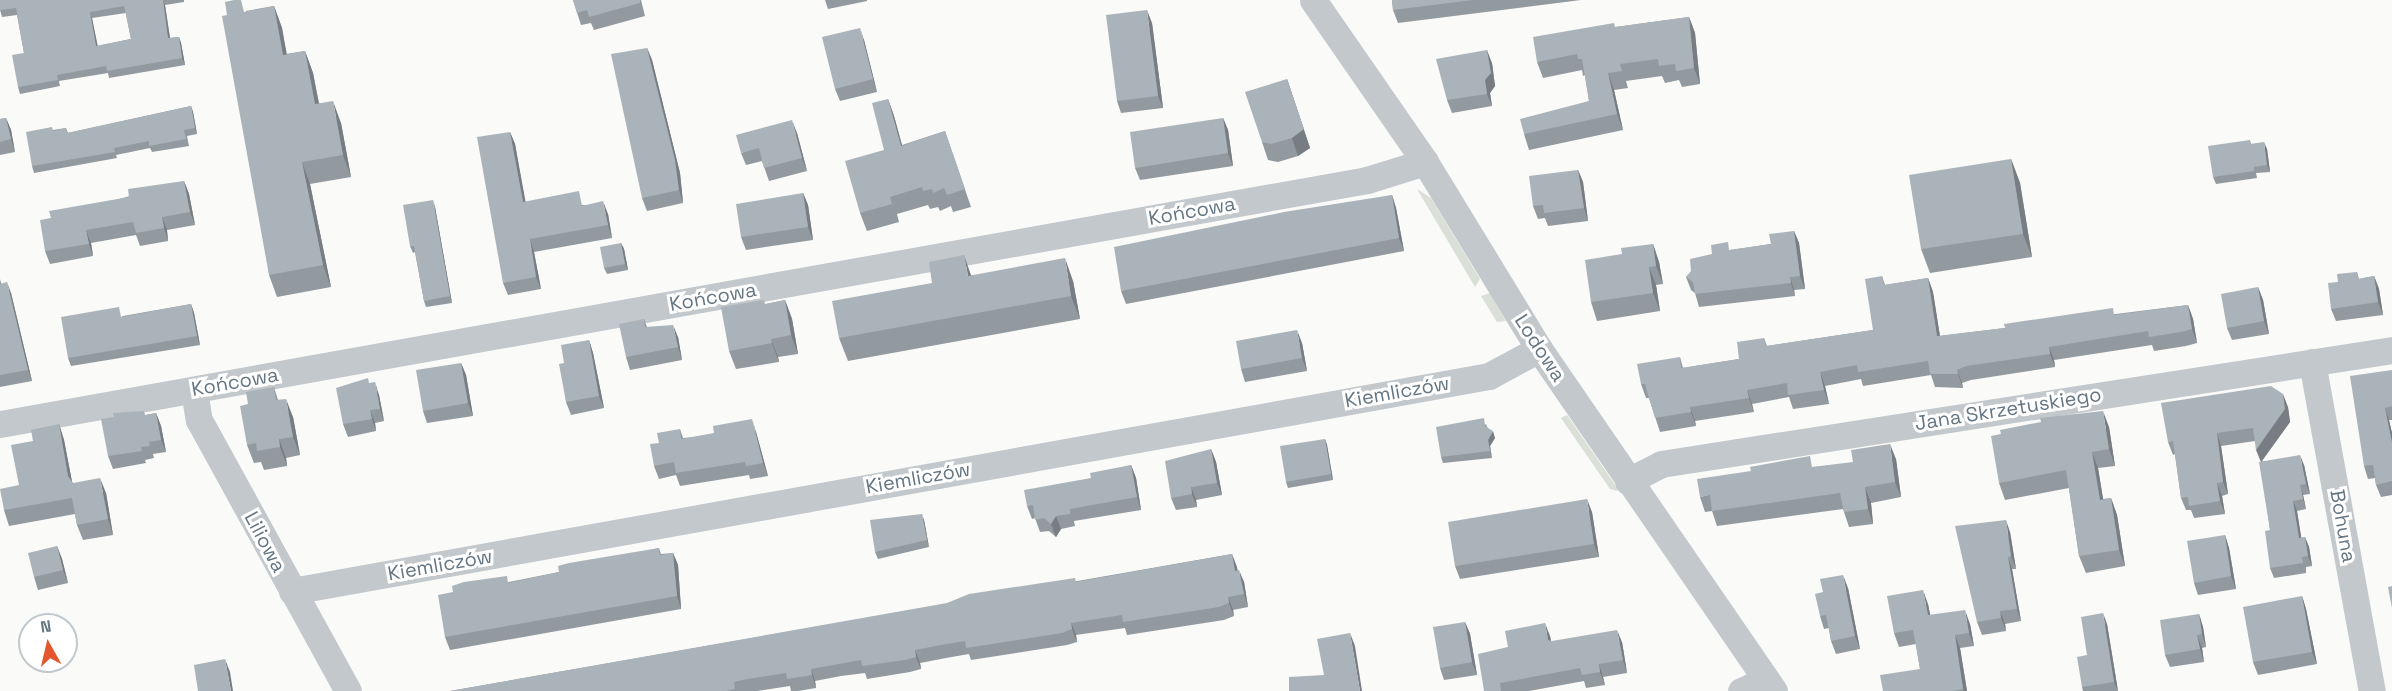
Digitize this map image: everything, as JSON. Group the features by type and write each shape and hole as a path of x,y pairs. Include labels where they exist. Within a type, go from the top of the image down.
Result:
{"street":[{"name":"Lodowa","path":"1313,0 1425,162 1539,349 1770,686"},
{"name":"Końcowa","path":"0,424 1367,180 1425,162"},
{"name":"Kiemliczów","path":"292,591 1489,376 1539,349"},
{"name":"Jana Skrzetuskiego","path":"1628,481 1661,464 2392,350"},
{"name":"Bohuna","path":"2312,362 2372,691"},
{"name":"Liliowa","path":"194,390 199,420 348,691"},
{"path":"1742,691 1770,686"}],"shaded area":[{"path":"1417,189 1431,198 1480,279 1475,287"},
{"path":"1490,293 1506,321 1497,322 1481,296"},
{"path":"1567,415 1618,489 1617,491 1610,489 1561,418"}],"building":[{"path":"0,0 163,0 168,38 179,37 182,58 107,71 106,66 57,75 58,80 18,87 12,55 24,53 16,8 0,10","holes":["124,6 131,39 96,46 90,12"]},
{"path":"241,0 244,12 274,6 283,55 305,51 315,104 333,101 343,155 302,162 323,265 269,275 222,16 227,15 225,2"},
{"path":"573,0 640,0 640,3 589,17 587,10 577,13"},
{"path":"1392,0 1473,0 1393,10"},
{"path":"1147,10 1158,96 1117,101 1106,15"},
{"path":"1689,17 1694,68 1676,71 1675,64 1659,66 1658,59 1620,64 1622,71 1608,73 1617,114 1524,134 1520,119 1589,101 1582,59 1578,59 1577,54 1537,62 1533,37 1614,23 1615,27"},
{"path":"860,28 873,79 835,89 822,37"},
{"path":"647,48 675,160 679,190 642,198 611,54"},
{"path":"1487,50 1491,73 1485,80 1487,94 1447,100 1436,59"},
{"path":"1287,79 1304,129 1292,138 1271,144 1262,142 1245,92"},
{"path":"888,99 901,146 945,131 965,189 947,195 944,188 933,193 932,189 923,191 922,187 890,197 892,204 860,213 845,161 884,150 872,103"},
{"path":"191,106 195,128 184,130 186,139 149,146 149,141 114,148 115,152 32,166 26,132 52,127 53,131 66,128 67,133"},
{"path":"6,118 11,139 0,142 0,119"},
{"path":"1223,118 1228,153 1135,168 1130,132"},
{"path":"792,120 802,158 764,168 759,148 741,153 736,135"},
{"path":"510,132 523,202 579,191 582,206 603,201 608,225 530,239 536,277 503,283 477,137"},
{"path":"2250,140 2250,144 2264,142 2267,165 2254,167 2254,171 2213,177 2208,146"},
{"path":"2011,159 2023,234 1921,249 1909,175"},
{"path":"1578,170 1584,208 1544,213 1543,205 1533,206 1529,176"},
{"path":"184,181 190,212 162,217 164,228 136,233 133,222 86,230 89,244 45,251 40,220 51,218 49,211 129,197 128,189"},
{"path":"803,193 808,227 741,237 736,204"},
{"path":"1392,195 1399,238 1121,291 1114,247 1284,212"},
{"path":"433,200 450,296 424,301 414,246 410,246 403,205"},
{"path":"1794,231 1800,276 1790,277 1791,283 1695,294 1693,282 1686,277 1691,271 1690,259 1712,254 1711,245 1728,242 1729,250 1771,244 1769,234"},
{"path":"621,243 625,264 604,268 600,247"},
{"path":"1653,244 1656,266 1649,267 1653,293 1591,302 1585,260 1622,254 1621,248"},
{"path":"964,255 968,276 1065,258 1071,296 839,338 832,301 932,283 929,262"},
{"path":"2357,272 2358,279 2374,276 2378,302 2331,309 2328,283 2338,282 2337,274"},
{"path":"1882,276 1884,285 1928,278 1937,336 2005,328 2004,324 2113,308 2114,315 2188,305 2192,329 2149,337 2148,331 2049,347 2050,354 1966,366 1957,370 1958,374 1930,374 1928,361 1858,372 1857,365 1820,372 1824,390 1788,395 1787,383 1747,390 1749,398 1690,407 1691,412 1655,418 1645,384 1641,384 1637,364 1680,357 1681,368 1739,359 1737,342 1764,338 1766,346 1873,330 1865,279"},
{"path":"7,282 28,370 0,375 0,284"},
{"path":"2258,287 2264,321 2227,328 2221,294"},
{"path":"764,300 765,304 785,300 791,335 771,339 772,343 729,351 721,307"},
{"path":"191,304 197,336 68,358 61,317 119,307 121,317"},
{"path":"644,319 645,327 673,325 678,347 626,357 619,324"},
{"path":"1297,330 1302,358 1241,369 1236,341"},
{"path":"589,340 599,396 566,402 559,364 564,363 561,345"},
{"path":"461,363 468,403 423,411 416,370"},
{"path":"2392,370 2392,406 2385,408 2392,443 2392,481 2376,485 2373,465 2364,466 2350,376"},
{"path":"368,378 369,383 375,382 380,409 370,410 372,419 343,424 336,388"},
{"path":"2271,386 2283,394 2285,409 2256,450 2253,428 2217,433 2223,482 2217,483 2220,501 2189,506 2188,497 2181,498 2173,441 2168,442 2161,403"},
{"path":"274,387 276,400 286,399 293,437 279,439 280,447 257,451 256,443 247,445 240,406 248,404 246,392"},
{"path":"144,411 145,415 156,413 161,440 149,442 150,446 141,447 142,451 108,456 101,419 114,417 113,413"},
{"path":"2103,411 2109,449 2092,452 2100,500 2111,498 2119,550 2079,556 2066,470 1999,483 1991,436 2001,434 2000,430 2041,422 2040,418"},
{"path":"1484,418 1485,426 1493,431 1488,440 1490,451 1441,457 1436,427"},
{"path":"752,419 763,463 746,466 745,462 676,473 674,462 654,466 650,444 659,443 657,433 680,429 681,439 714,433 713,426"},
{"path":"59,424 68,476 73,483 100,478 108,519 77,525 72,498 4,510 0,489 19,485 11,445 33,441 31,430"},
{"path":"1325,439 1331,474 1286,482 1280,446"},
{"path":"1890,444 1895,482 1865,487 1868,509 1844,512 1840,493 1712,511 1710,495 1700,497 1697,479 1751,471 1750,467 1810,456 1812,467 1853,462 1851,450"},
{"path":"1211,449 1217,483 1191,487 1192,494 1171,498 1165,461"},
{"path":"2300,455 2306,484 2300,485 2303,499 2293,501 2299,538 2305,537 2308,556 2302,557 2303,563 2270,568 2265,531 2270,530 2259,462"},
{"path":"1131,465 1137,497 1070,509 1070,514 1056,516 1051,524 1044,518 1035,520 1033,505 1027,506 1024,490 1091,478 1090,473"},
{"path":"1587,499 1594,544 1455,566 1448,522"},
{"path":"922,514 927,540 875,552 870,520"},
{"path":"2006,520 2011,556 2008,557 2017,609 2000,611 2001,618 1977,622 1955,526"},
{"path":"2225,535 2231,576 2194,583 2187,541"},
{"path":"57,546 63,570 34,577 28,553"},
{"path":"659,548 660,555 673,553 677,596 445,637 438,595 453,592 452,586 507,576 508,583 559,572 558,566 569,563"},
{"path":"1232,554 1235,571 1239,570 1244,594 1228,597 1229,603 1219,607 1123,622 1122,615 1071,623 1072,629 1062,633 966,648 965,641 941,645 915,650 916,657 905,660 862,666 861,660 811,669 812,675 787,679 786,673 747,679 734,682 735,689 725,691 450,691 947,603 969,594 1075,578 1076,582"},
{"path":"1843,575 1855,636 1831,641 1826,615 1820,616 1815,594 1823,592 1820,579"},
{"path":"2392,586 2392,608 2388,587"},
{"path":"1923,590 1928,615 1965,610 1969,633 1955,635 1963,689 1883,691 1880,675 1920,669 1913,630 1894,633 1887,596"},
{"path":"2302,596 2312,652 2253,662 2243,607"},
{"path":"2103,613 2114,682 2082,687 2077,657 2087,655 2081,617"},
{"path":"2199,614 2202,634 2197,635 2200,649 2165,655 2160,620"},
{"path":"1465,622 1472,662 1440,668 1433,627"},
{"path":"1545,623 1548,640 1552,641 1617,630 1623,660 1599,664 1600,672 1582,675 1580,668 1500,683 1501,691 1484,691 1478,654 1508,647 1505,631"},
{"path":"1350,633 1360,691 1289,691 1289,677 1324,675 1317,639"},
{"path":"225,659 231,691 198,691 194,665"}]}
